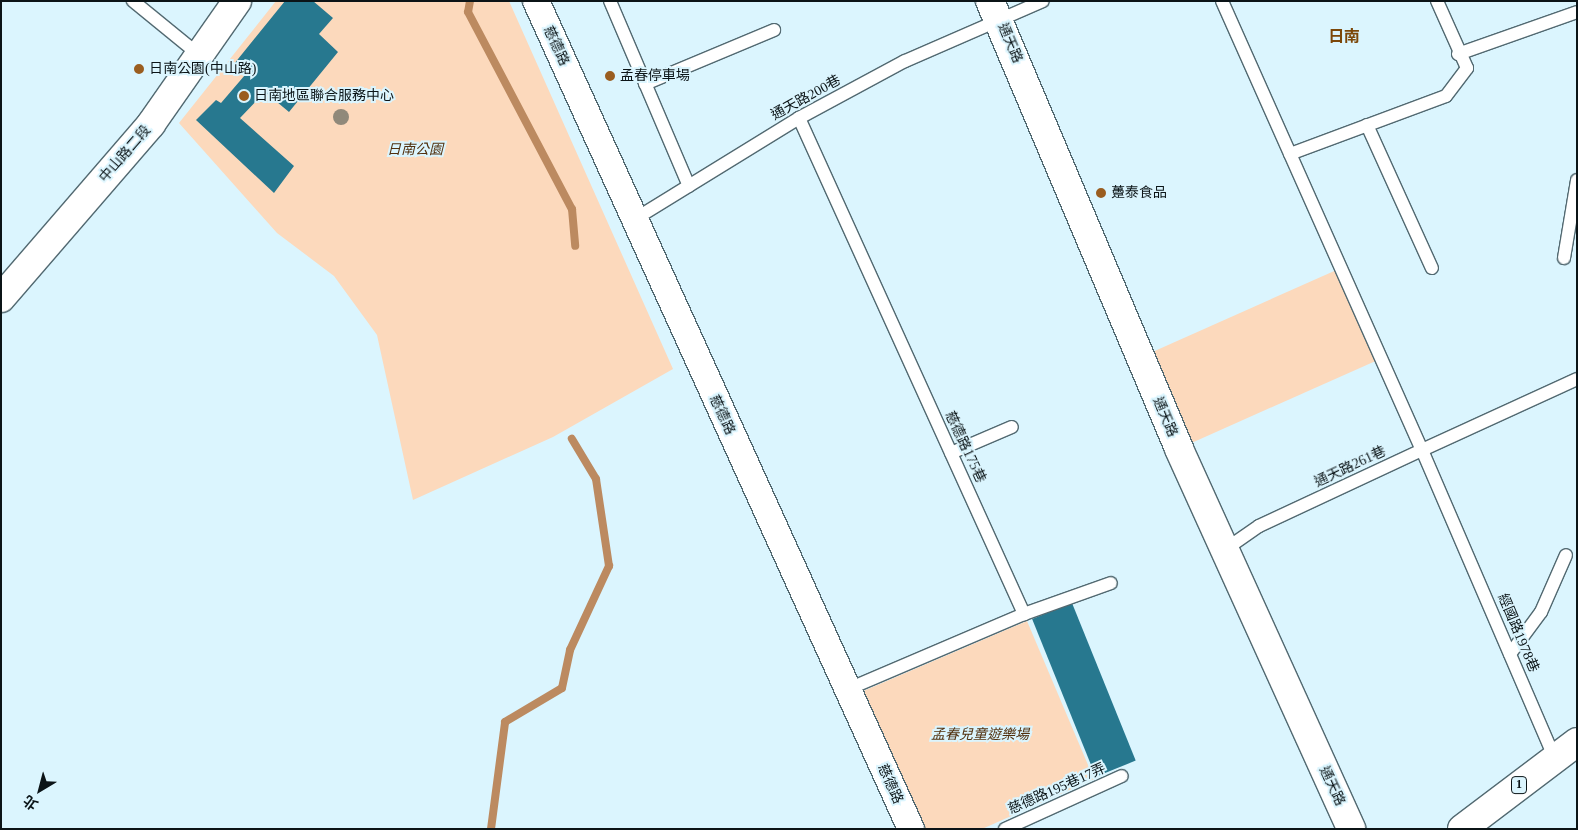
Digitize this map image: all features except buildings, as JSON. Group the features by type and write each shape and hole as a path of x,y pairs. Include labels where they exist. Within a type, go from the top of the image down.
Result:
{"main road":[{"name":"中山路二段","path":"1,298 152,124 198,54 237,1"},
{"name":"通天路","path":"995,11 1224,551 1351,829"},
{"name":"1","path":"1462,829 1577,742"}],"street":[{"name":"慈德路","path":"536,1 910,829"}],"lane":[{"path":"133,1 198,54"},
{"path":"610,1 688,186"},
{"name":"通天路200巷","path":"635,219 799,118 995,11 1043,1"},
{"path":"1222,1 1422,450"},
{"path":"1290,154 1446,96 1467,68 1458,54 1436,1"},
{"path":"1458,54 1577,12"},
{"path":"645,84 774,30"},
{"name":"慈德路175巷","path":"799,118 1024,614"},
{"path":"1367,125 1432,268"},
{"path":"1564,258 1577,180"},
{"name":"通天路261巷","path":"1224,551 1259,526 1577,379"},
{"path":"951,453 1012,427"},
{"name":"經國路1978巷","path":"1422,450 1554,758"},
{"path":"1510,654 1541,612 1566,555"},
{"path":"848,689 1024,614 1111,582"},
{"name":"慈德路195巷17弄","path":"1005,829 1122,776"}],"green space":[{"name":"日南公園","path":"276,1 509,1 673,369 553,437 413,500 377,335 334,276 277,233 179,123"},
{"path":"1341,268 1381,358 1180,448 1140,357"},
{"name":"孟春兒童遊樂場","path":"1027,621 1094,779 982,829 924,829 861,692"}],"waterway":[{"path":"470,1 468,12 572,209 575,246"},
{"path":"491,829 505,722 562,688 570,650 609,566 596,479 572,439"}],"place":[{"name":"日南公園(中山路)","path":"139,69"},
{"name":"孟春停車場","path":"610,76"},
{"name":"日南地區聯合服務中心","path":"244,96"},
{"name":"躉泰食品","path":"1101,193"}],"district":[{"name":"日南","path":"1344,37"}]}
